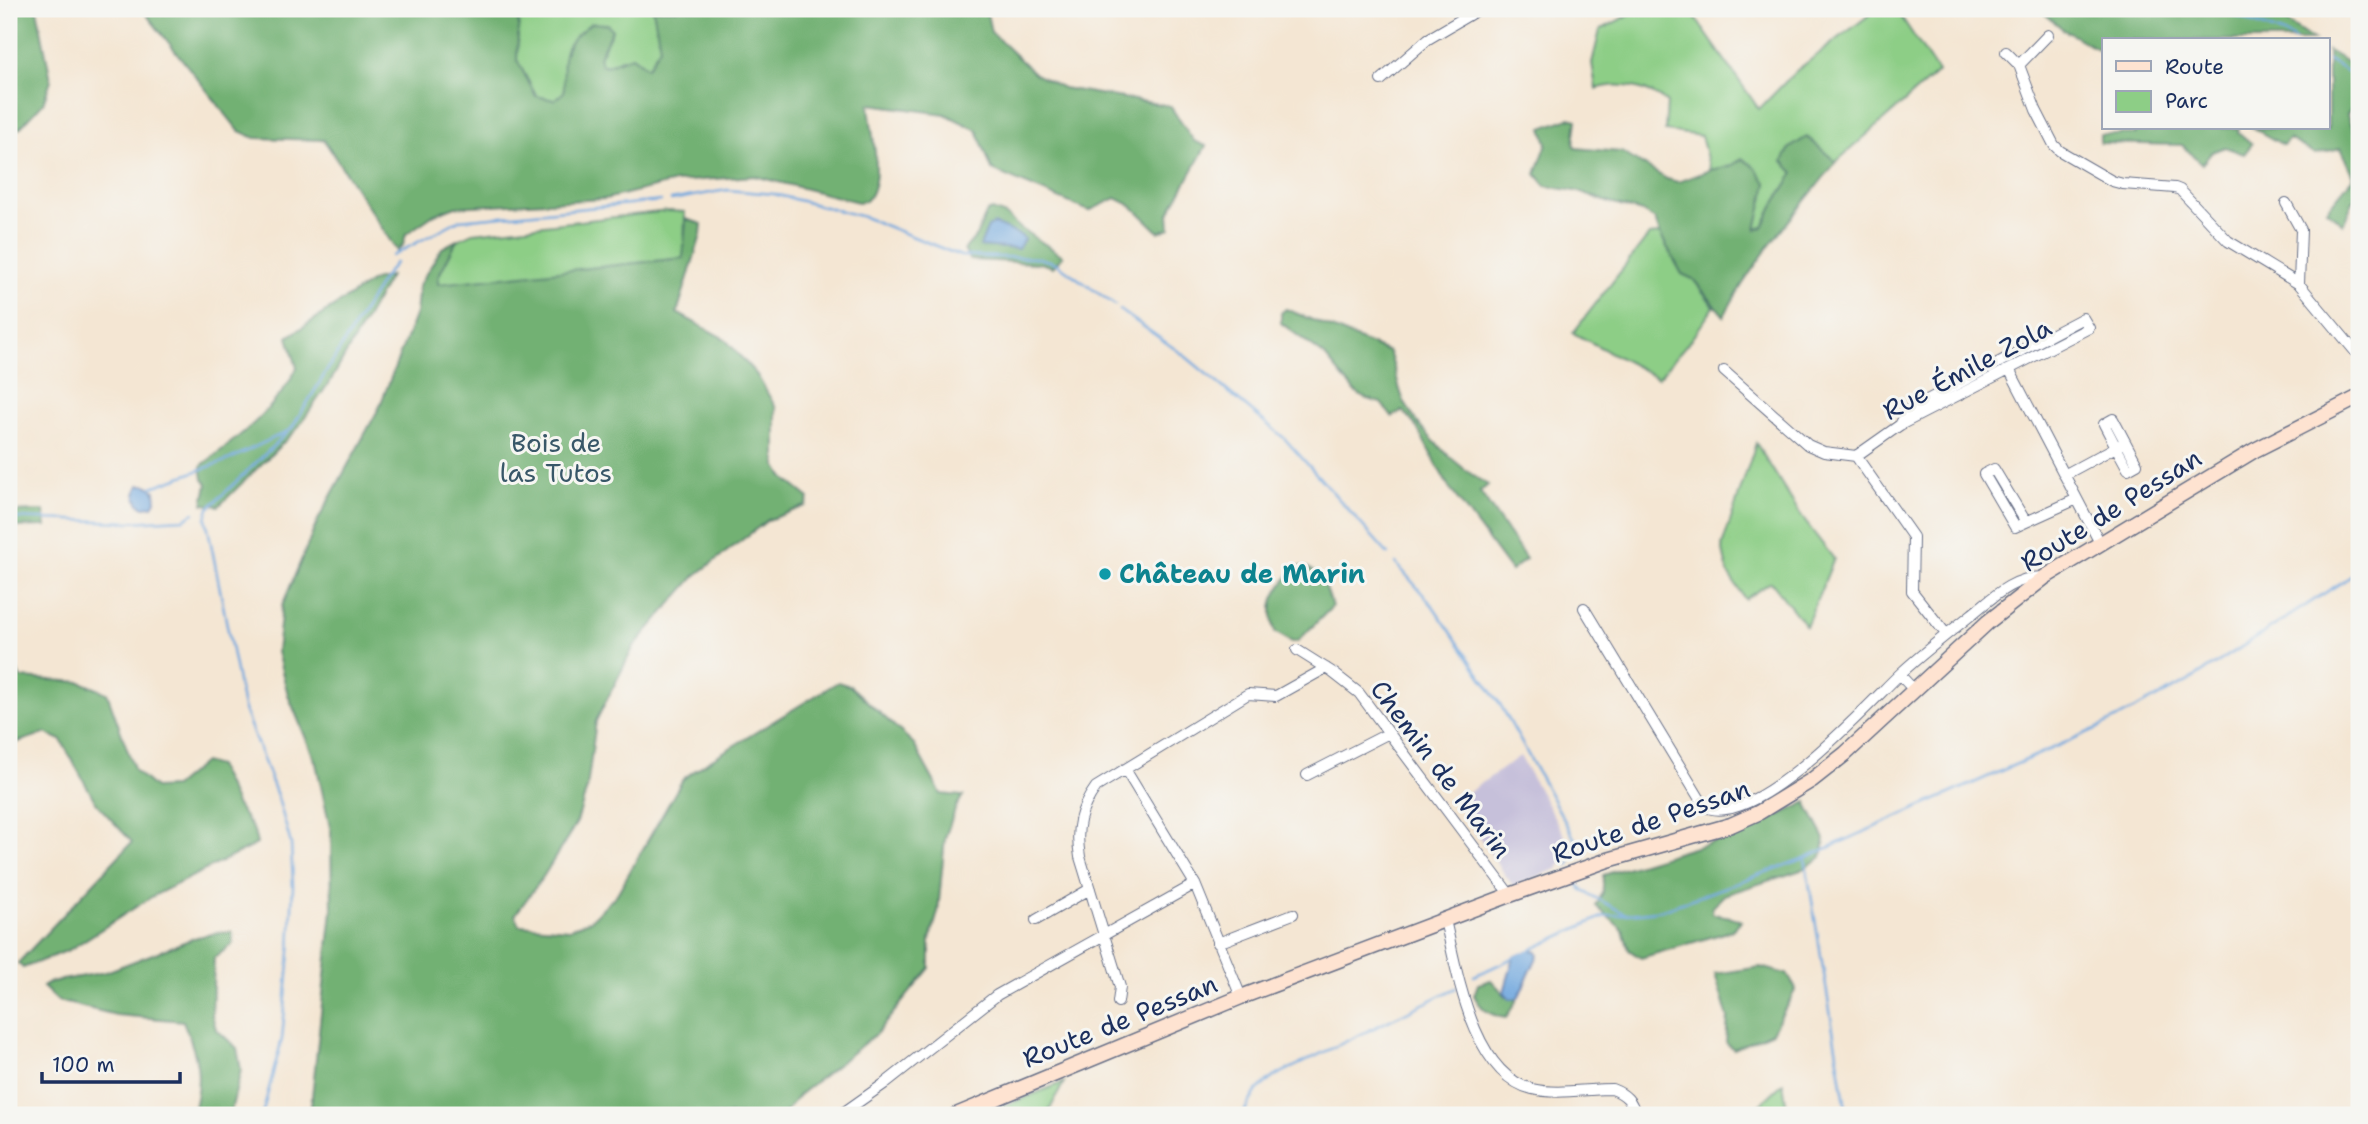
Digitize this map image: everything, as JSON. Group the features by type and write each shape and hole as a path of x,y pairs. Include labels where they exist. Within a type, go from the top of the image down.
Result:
{"main road":[{"name":"Route de Pessan","path":"956,1115 1241,998 1510,895 1608,860 1731,825 1758,813 1796,792 1834,763 1988,622 2045,577 2255,450 2359,397"}],"street":[{"path":"1381,80 1428,39 1479,9"},
{"path":"2352,9 2359,11"},
{"path":"2019,65 2048,35"},
{"path":"2006,52 2019,65 2036,110 2054,145 2060,151 2112,181 2180,190 2228,242 2299,284 2359,356"},
{"path":"2286,203 2301,230 2299,284"},
{"name":"Rue Émile Zola","path":"1856,456 1900,425 2089,328 2083,318 1908,410 1900,425"},
{"path":"2009,369 2100,543"},
{"path":"1724,370 1808,445 1824,452 1856,456 1913,537 1912,591 1946,634"},
{"path":"2064,475 2121,444"},
{"path":"2026,522 1994,469 1984,474 2015,527 2077,499"},
{"path":"1584,608 1704,806 1711,810 1749,802 1774,787 1842,733 1900,674 1946,634 2011,584 2032,577 2045,577"},
{"name":"Chemin de Marin","path":"1297,650 1359,693 1510,895"},
{"path":"1118,1002 1120,987 1077,841 1082,811 1096,787 1248,694 1276,696 1326,668"},
{"path":"1900,674 1913,689"},
{"path":"1307,775 1389,733"},
{"path":"1125,769 1195,884 1241,998"},
{"path":"840,1115 884,1084 996,995 1195,884"},
{"path":"1036,920 1090,889"},
{"path":"1218,943 1293,914"},
{"path":"1445,920 1462,990 1481,1043 1491,1060 1506,1076 1539,1090 1612,1089 1622,1093 1631,1102 1635,1115"}],"shaded area":[{"path":"1520,756 1572,849 1557,869 1513,886 1455,802"}],"green space":[{"path":"9,9 37,9 51,80 43,103 19,129 9,124"},
{"path":"142,9 519,9 517,60 536,96 554,100 564,92 564,60 568,46 591,23 607,24 612,30 599,57 601,64 606,66 632,56 647,68 660,47 653,9 986,9 991,32 1035,74 1063,88 1170,106 1194,141 1206,146 1169,213 1170,228 1159,232 1132,206 1116,198 1089,211 992,170 977,130 945,114 869,104 876,168 872,192 866,201 858,202 754,176 675,182 605,199 453,207 435,214 406,234 403,245 397,251 324,140 255,138 239,131"},
{"path":"519,9 653,9 661,47 647,68 635,58 621,59 606,66 601,64 599,57 612,30 564,93 554,100 536,96 517,60"},
{"path":"1640,9 1689,9 1759,109 1796,71 1877,9 1896,9 1938,72 1836,162 1807,137 1790,148 1794,173 1763,227 1756,229 1761,208 1743,159 1730,166 1710,170 1701,136 1665,131 1667,103 1660,97 1633,87 1596,89 1592,63 1600,30"},
{"path":"2039,9 2268,9 2310,38 2102,38 2102,52 2064,30"},
{"path":"2330,52 2359,69 2359,100 2347,114 2359,139 2359,189 2343,224 2327,210 2354,176 2341,148 2315,154 2289,139 2283,145 2257,130 2330,130"},
{"path":"1569,118 1577,120 1575,148 1621,152 1667,179 1678,182 1730,166 1743,159 1756,168 1767,184 1756,229 1763,227 1794,173 1783,161 1790,148 1807,137 1836,162 1762,255 1724,316 1693,279 1682,274 1655,220 1642,212 1581,192 1546,186 1536,174 1547,143 1542,128"},
{"path":"2136,130 2238,130 2252,144 2244,154 2225,147 2212,152 2202,164 2182,145 2100,143 2100,134 2136,134"},
{"path":"992,210 1006,215 1020,228 1063,256 1053,267 1040,263 970,260 964,250 976,236 987,212"},
{"path":"668,211 685,212 684,258 437,285 438,277 457,240 473,233"},
{"name":"Bois de las Tutos","path":"686,219 702,224 701,235 677,313 725,339 757,375 776,408 776,465 784,478 809,498 806,506 768,520 695,576 634,646 596,721 587,788 577,822 543,877 515,915 519,925 569,929 591,920 617,894 683,779 838,682 850,686 913,743 941,794 963,796 956,807 945,838 938,912 930,940 930,968 877,1033 799,1095 783,1115 310,1115 332,910 331,832 316,763 288,695 277,652 282,606 318,520 379,408 416,313 419,285 442,248 457,240 438,277 438,284 683,258"},
{"path":"1660,234 1682,274 1693,279 1714,307 1658,378 1573,333 1649,235"},
{"path":"390,276 333,377 297,429 219,506 203,504 207,484 203,479 201,466 242,434 267,410 297,368 288,337 374,280"},
{"path":"1286,309 1389,352 1401,394 1413,416 1442,450 1488,485 1480,492 1526,559 1511,571 1448,486 1416,426 1403,411 1392,417 1381,403 1364,398 1354,391 1325,356 1281,323 1281,313"},
{"path":"1756,443 1804,520 1834,559 1806,626 1771,582 1745,599 1728,573 1722,546"},
{"path":"44,511 46,526 9,527 9,512"},
{"path":"1297,566 1317,574 1325,586 1332,607 1297,642 1292,642 1275,632 1272,612 1275,596"},
{"path":"9,655 21,678 81,682 107,693 135,771 155,788 174,787 204,762 218,766 236,804 254,831 257,844 153,896 69,950 23,968 18,963 132,842 96,803 61,740 45,733 9,745"},
{"path":"1807,802 1825,839 1822,857 1799,871 1724,895 1712,908 1712,913 1741,921 1731,931 1641,958 1629,950 1623,930 1596,906 1603,892 1603,875 1742,833"},
{"path":"232,932 233,944 214,958 212,1015 216,1029 237,1048 241,1070 230,1115 192,1115 197,1089 197,1067 183,1021 116,1015 58,1001 43,987 51,982 106,972 197,937"},
{"path":"1760,967 1787,974 1796,989 1772,1032 1734,1049 1726,1043 1728,1018 1715,974"},
{"path":"1491,980 1509,999 1518,998 1506,1018 1487,1011 1474,995 1478,984"},
{"path":"1064,1082 1047,1115 991,1115 989,1112"},
{"path":"1783,1083 1788,1115 1749,1115"}],"water":[{"path":"994,224 1022,236 1024,239 1018,249 980,246 988,227"},
{"path":"139,485 147,485 155,491 156,501 153,506 144,507 139,504 135,494"},
{"path":"1530,950 1538,955 1518,998 1510,999 1504,992 1514,957"}],"waterway":[{"path":"2218,9 2292,38"},
{"path":"2330,61 2359,78"},
{"path":"671,200 727,190 774,194 864,217 961,256 1039,258 1056,263 1115,305"},
{"path":"392,256 459,220 661,201"},
{"path":"262,1115 282,1039 290,952 293,886 291,844 278,798 243,707 206,518 209,508 292,428 384,277 396,262"},
{"path":"1120,310 1185,356 1284,438 1388,554"},
{"path":"152,487 228,460 288,431"},
{"path":"9,518 129,522 184,519 194,513"},
{"path":"1396,563 1433,606 1500,704 1578,845 1568,866"},
{"path":"1474,976 1602,917 1662,910 1805,858 2100,727 2189,681 2359,571"},
{"path":"1805,858 1847,1115"},
{"path":"1573,878 1583,891 1624,913"},
{"path":"1242,1115 1257,1090 1275,1076 1456,988"}],"place":[{"name":"Château de Marin","path":"1105,574"}]}
